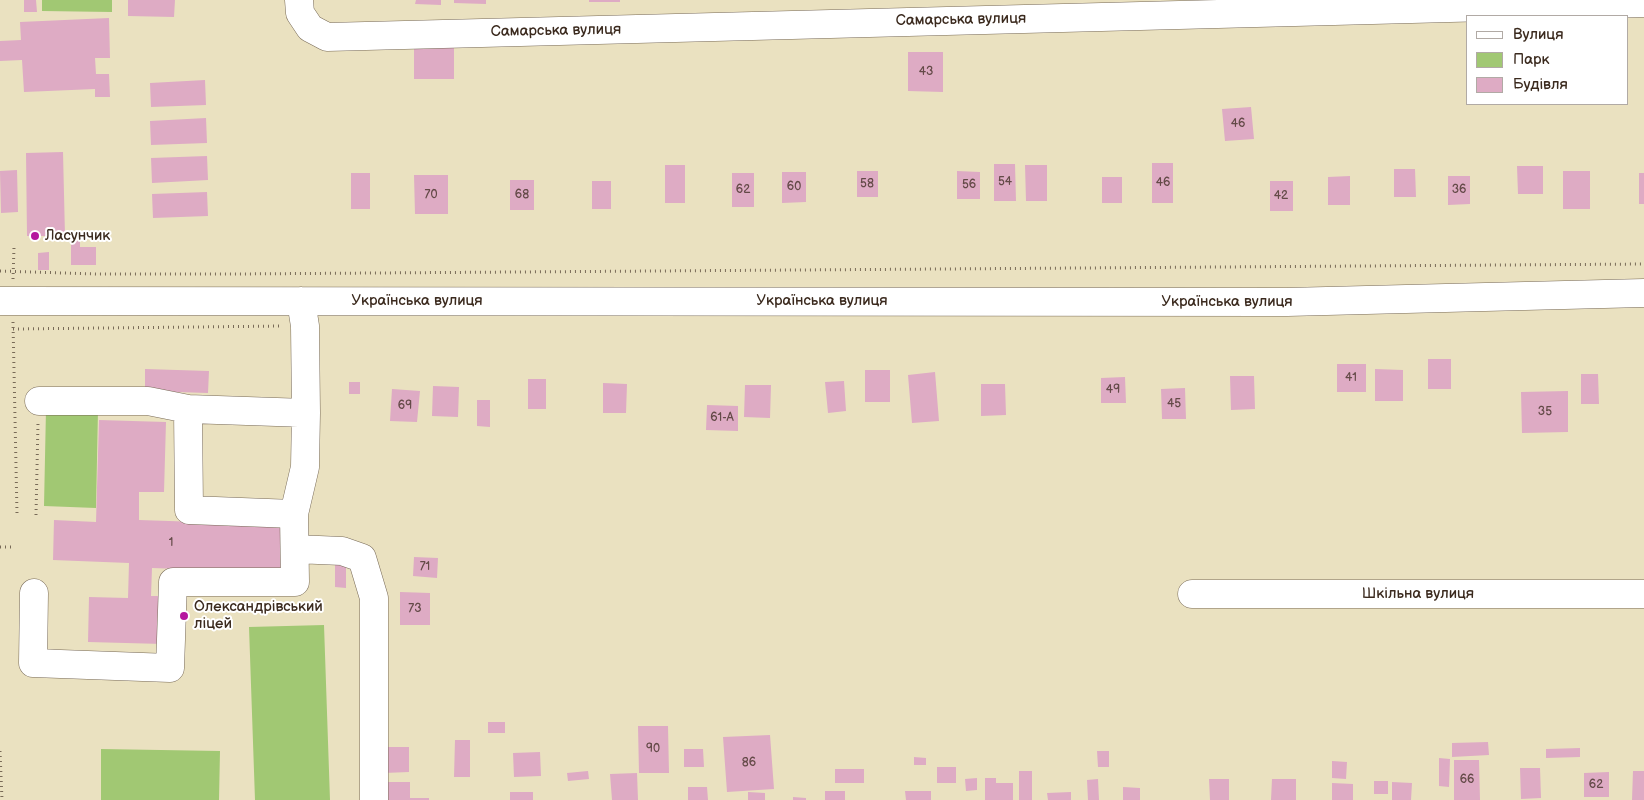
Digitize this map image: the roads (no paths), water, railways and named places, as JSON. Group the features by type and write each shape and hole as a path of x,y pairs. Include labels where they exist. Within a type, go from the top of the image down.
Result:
{"street":[{"name":"Самарська вулиця","path":"299,0 300,14 310,28 327,36 1644,3"},
{"name":"Українська вулиця","path":"6,301 1287,302 1644,293"},
{"path":"34,593 33,663 170,668 174,582 295,582 294,514 306,467 305,326 300,300"},
{"path":"39,401 148,401 188,409 306,413"},
{"path":"188,409 189,510 294,514"},
{"path":"295,549 342,551 362,558 374,598 374,800"},
{"name":"Шкільна вулиця","path":"1192,594 1644,594"}],"place":[{"name":"Ласунчик","path":"35,236"},
{"name":"Олександрівський ліцей","path":"184,616"}]}
